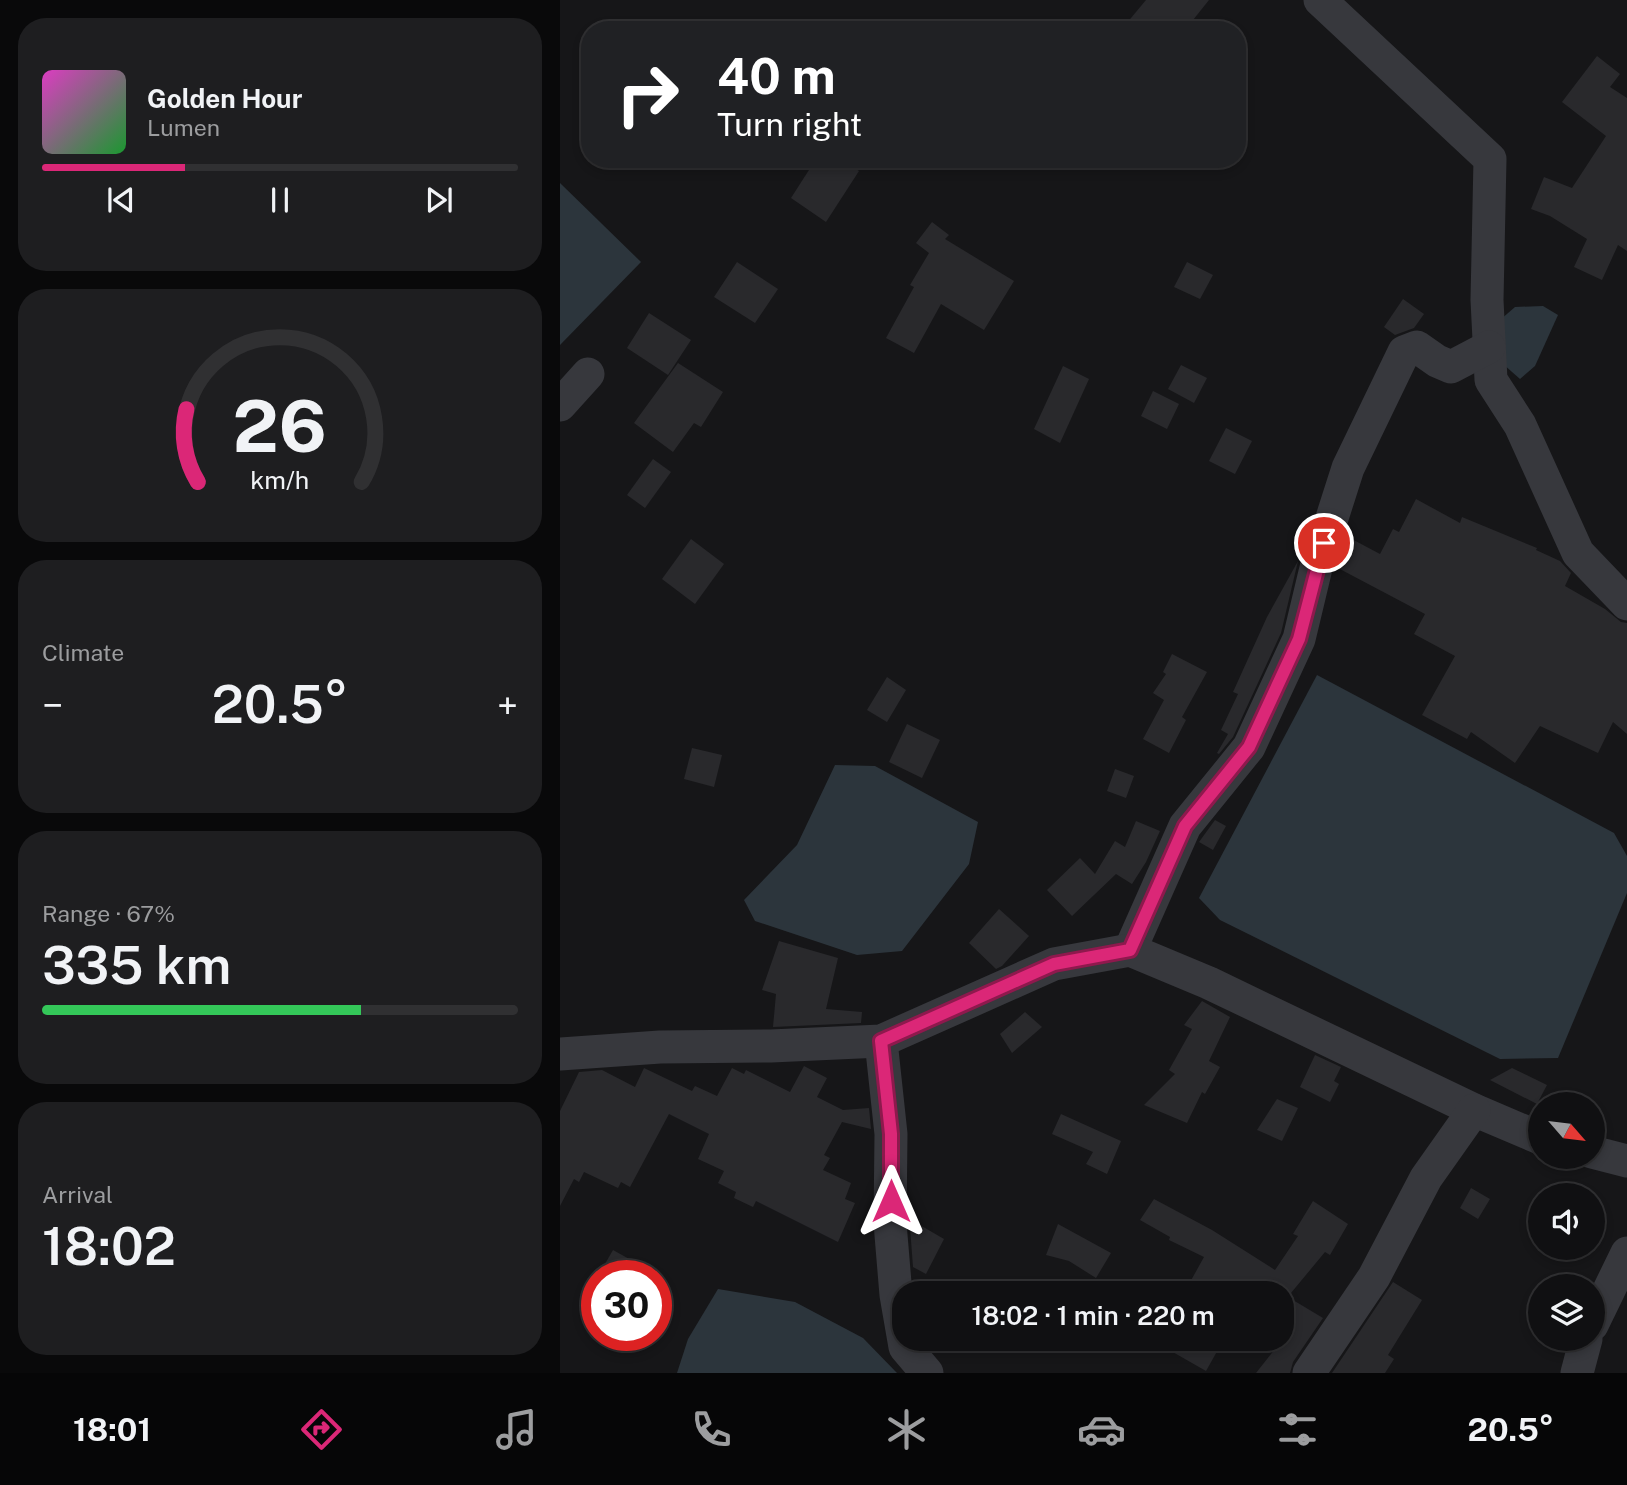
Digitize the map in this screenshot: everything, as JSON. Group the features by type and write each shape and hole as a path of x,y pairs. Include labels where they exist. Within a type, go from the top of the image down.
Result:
{"street":[{"path":"1320,0 1490,159 1487,300 1491,380 1520,425 1578,553 1627,604"},
{"path":"1130,950 1185,826 1249,747 1299,639 1316,568 1348,468 1404,352 1417,347 1451,367 1489,347"},
{"path":"560,405 588,374"},
{"path":"560,1054 660,1046 771,1046 881,1041 1054,964 1130,950 1209,983 1474,1110 1528,1133"},
{"path":"881,1041 891,1134 891,1223 896,1295 905,1347 927,1373"},
{"path":"1309,1373 1374,1278 1426,1178 1474,1110"},
{"path":"1605,1155 1627,1161"},
{"path":"1605,1298 1627,1252"},
{"path":"1577,1373 1583,1351"}],"shaded area":[{"path":"560,183 641,262 560,345"},
{"path":"1543,306 1558,315 1535,366 1520,379 1503,364 1500,320 1515,307"},
{"path":"1317,675 1614,833 1627,856 1627,893 1558,1058 1500,1059 1220,920 1199,898"},
{"path":"835,765 875,766 978,822 969,864 902,951 857,955 755,921 744,900 797,845"},
{"path":"718,1289 795,1302 863,1338 897,1373 677,1373 688,1339"}],"building":[{"path":"1146,0 1209,0 1192,21 1128,21"},
{"path":"1597,56 1620,74 1610,87 1627,98 1627,251 1618,245 1602,280 1574,267 1587,239 1550,216 1531,209 1544,177 1572,188 1606,136 1562,102"},
{"path":"810,168 855,168 859,171 826,222 791,198"},
{"path":"932,222 949,235 945,239 1014,281 984,330 941,304 914,353 886,338 914,287 910,285 929,253 916,243"},
{"path":"737,262 778,289 755,323 714,297"},
{"path":"1187,262 1213,275 1200,299 1174,287"},
{"path":"1403,299 1424,314 1414,328 1395,335 1384,327"},
{"path":"649,313 691,340 668,375 627,348"},
{"path":"678,363 723,392 701,427 694,423 673,452 634,423"},
{"path":"1181,365 1207,378 1194,403 1168,389"},
{"path":"1063,366 1089,379 1060,443 1034,429"},
{"path":"1153,391 1179,404 1167,429 1141,416"},
{"path":"1226,428 1252,441 1235,474 1209,461"},
{"path":"653,459 671,472 645,508 627,495"},
{"path":"1416,499 1460,523 1462,517 1537,548 1536,550 1560,561 1571,573 1565,586 1605,609 1621,622 1627,623 1627,734 1613,722 1598,753 1540,726 1515,763 1471,732 1467,739 1422,715 1455,656 1414,634 1425,614 1336,567 1348,537 1380,554 1393,529 1399,532"},
{"path":"691,539 724,564 695,604 662,579"},
{"path":"1298,561 1281,633 1233,737 1219,754 1217,753 1228,734 1221,730 1238,694 1233,692 1267,617"},
{"path":"1172,654 1207,672 1182,717 1186,720 1169,753 1143,739 1164,700 1153,693 1166,674 1163,672"},
{"path":"887,677 906,690 887,722 867,710"},
{"path":"907,724 940,740 922,778 889,762"},
{"path":"692,748 722,755 714,787 684,779"},
{"path":"1115,769 1134,776 1126,798 1107,791"},
{"path":"1215,820 1226,826 1213,850 1199,842"},
{"path":"1136,821 1160,831 1146,862 1132,884 1116,874 1072,916 1047,890 1080,858 1095,874 1115,841 1125,847"},
{"path":"999,909 1029,936 1002,966 996,969 969,943"},
{"path":"779,941 838,958 826,1009 862,1012 861,1023 773,1027 776,994 762,990"},
{"path":"1202,1001 1230,1017 1209,1061 1220,1067 1205,1094 1202,1092 1187,1123 1144,1105 1175,1074 1169,1070 1192,1029 1184,1025"},
{"path":"1025,1012 1042,1027 1012,1053 1000,1034"},
{"path":"1315,1055 1341,1067 1334,1081 1339,1084 1330,1102 1300,1087"},
{"path":"804,1066 827,1078 817,1097 843,1110 869,1108 871,1129 842,1122 824,1155 830,1158 823,1170 851,1183 845,1199 855,1203 838,1242 756,1201 753,1207 734,1198 736,1192 718,1183 724,1171 698,1159 709,1134 669,1114 630,1187 621,1182 618,1188 584,1172 579,1182 574,1179 560,1206 560,1111 579,1072 602,1070 635,1087 644,1068 692,1091 695,1086 717,1096 732,1068 744,1074 746,1070 790,1092"},
{"path":"1512,1068 1547,1085 1543,1092 1528,1092 1528,1099 1490,1080"},
{"path":"1277,1099 1298,1108 1282,1141 1257,1130"},
{"path":"1061,1114 1121,1141 1107,1174 1086,1164 1093,1152 1052,1134"},
{"path":"1471,1188 1490,1199 1478,1219 1460,1208"},
{"path":"1154,1199 1212,1230 1275,1270 1298,1236 1293,1234 1313,1201 1348,1224 1330,1255 1325,1252 1294,1289 1294,1281 1191,1281 1204,1257 1169,1240 1170,1237 1140,1220"},
{"path":"913,1221 944,1239 926,1274 913,1267 910,1227"},
{"path":"1058,1224 1111,1253 1096,1278 1069,1261 1046,1255"},
{"path":"613,1250 631,1260 607,1260"},
{"path":"1393,1282 1422,1300 1388,1355 1394,1359 1385,1373 1332,1373"},
{"path":"1294,1301 1323,1318 1293,1362 1290,1373 1256,1373 1273,1351 1294,1351"},
{"path":"1171,1351 1217,1351 1206,1371"}],"route":[{"path":"891,1201 891,1134 881,1041 1054,964 1130,950 1185,826 1249,747 1299,639 1324,543"}]}
